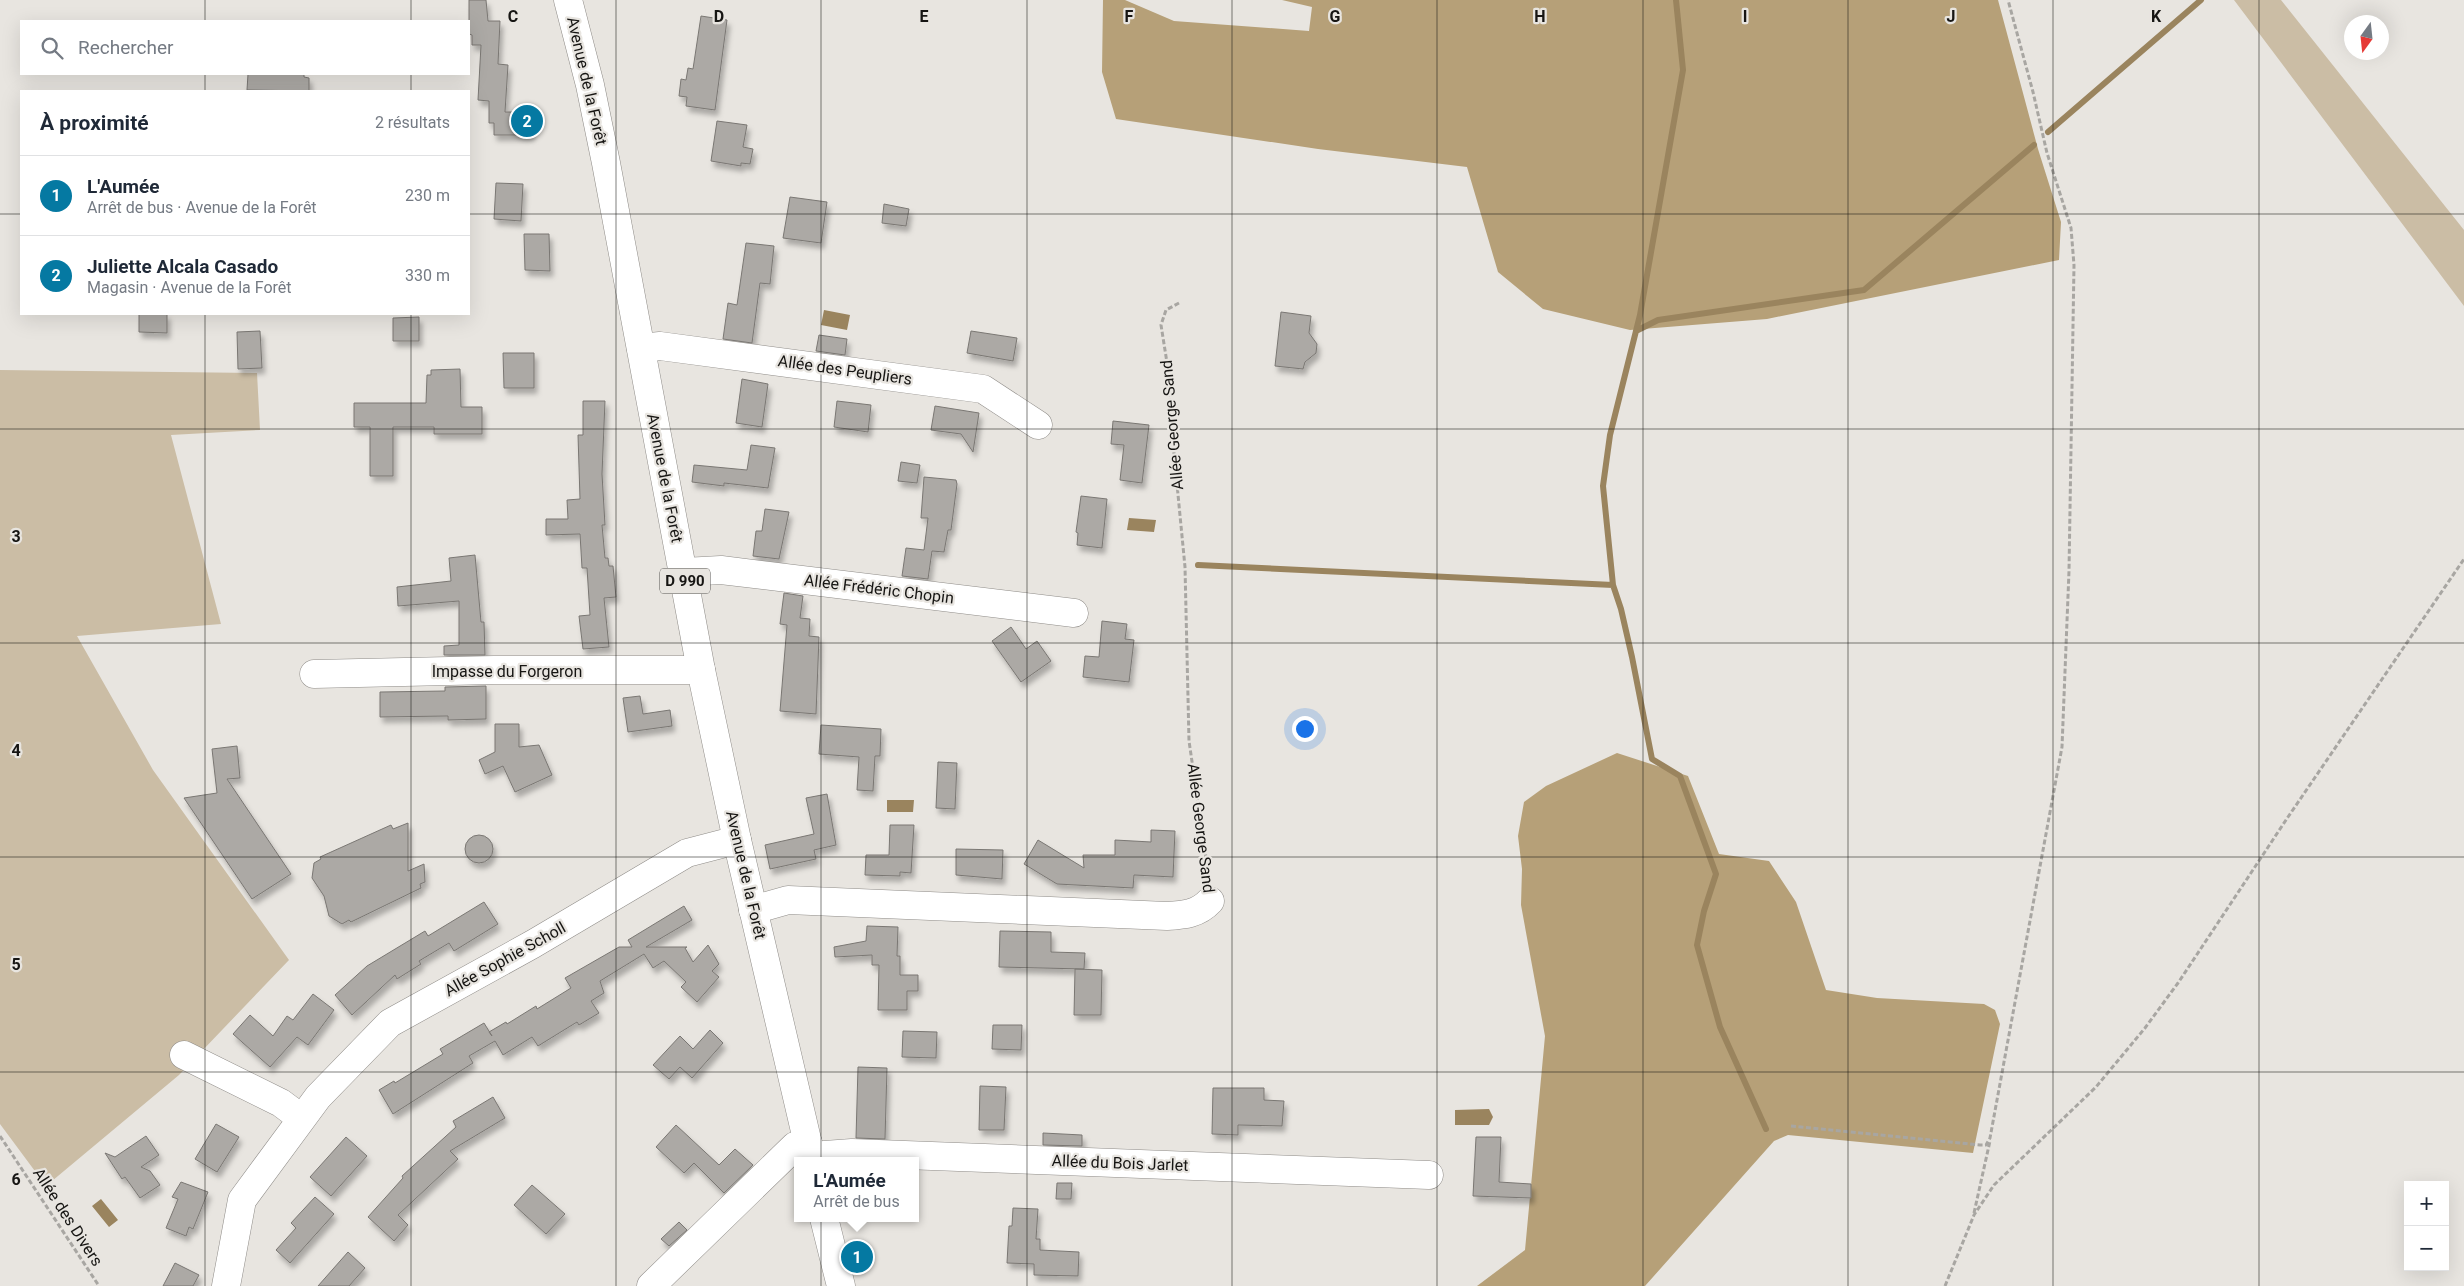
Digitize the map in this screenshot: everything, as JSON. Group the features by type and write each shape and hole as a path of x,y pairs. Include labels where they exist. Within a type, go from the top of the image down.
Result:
{"street":[{"name":"Avenue de la Forêt","path":"568,0 594,104 701,670 737,840 810,1153"},
{"name":"Allée des Peupliers","path":"641,348 660,346 983,389 1038,425"},
{"name":"Allée Frédéric Chopin","path":"684,572 721,570 1074,612"},
{"name":"Impasse du Forgeron","path":"314,674 494,670 701,670"},
{"name":"Allée Sophie Scholl","path":"226,1286 242,1200 318,1097 390,1023 533,944 687,853 737,840"},
{"name":"Allée George Sand","path":"753,910 788,900 1167,916 1194,913 1204,908 1210,901"},
{"path":"184,1055 281,1104 301,1118"},
{"path":"651,1286 795,1146 810,1153"},
{"name":"Allée du Bois Jarlet","path":"810,1153 1429,1175"},
{"path":"825,1222 840,1286"}],"path":[{"path":"1945,1286 1974,1215 2062,747 2069,571 2074,273 2070,228 2047,153 2033,92 2008,0"},
{"name":"Allée George Sand","path":"1179,303 1166,310 1161,326 1168,369 1170,412 1185,567 1189,741 1210,901"},
{"path":"1974,1215 1994,1185 2096,1087 2145,1028 2178,983 2293,808 2464,558"},
{"path":"1792,1126 1980,1145 1986,1145 1990,1138"},
{"name":"Allée des Divers","path":"0,1136 99,1286"}],"shaded area":[{"path":"1103,0 1125,0 1174,21 1309,31 1312,7 1282,0 1998,0 2038,149 2061,222 2059,260 1767,319 1630,330 1543,309 1498,272 1467,167 1318,149 1116,119 1102,72"},
{"path":"2234,0 2281,0 2464,230 2464,306"},
{"path":"824,310 850,315 847,330 821,325"},
{"path":"0,370 257,373 260,430 171,435 221,624 77,636 153,770 289,960 179,1075 46,1186 0,1124"},
{"path":"1129,518 1156,520 1154,532 1127,530"},
{"path":"1617,753 1688,776 1719,854 1769,861 1796,902 1826,990 1877,998 1984,1004 1995,1010 2000,1024 1973,1153 1788,1135 1774,1141 1645,1286 1477,1286 1525,1250 1545,1036 1521,905 1522,869 1518,836 1524,802 1546,786"},
{"path":"887,800 914,800 913,812 887,812"},
{"path":"1489,1109 1493,1117 1489,1125 1455,1125 1455,1110"},
{"path":"101,1199 118,1220 109,1227 92,1206"}],"building":[{"path":"469,0 486,0 488,21 500,21 498,64 508,65 505,112 532,112 531,135 494,135 494,123 489,123 489,101 478,100 481,45 472,45"},
{"path":"701,16 727,20 715,110 686,106 687,97 679,96 681,79 686,80 688,68 693,69"},
{"path":"248,75 304,75 304,77 309,78 309,90 247,90"},
{"path":"717,121 747,125 743,147 753,149 750,164 741,163 741,166 711,161"},
{"path":"496,183 523,184 521,221 494,219"},
{"path":"790,197 827,202 821,243 783,238"},
{"path":"884,204 909,209 906,226 882,223"},
{"path":"524,234 549,234 550,271 525,270"},
{"path":"746,243 774,246 770,284 760,283 752,343 723,339 728,303 737,305"},
{"path":"1281,312 1311,316 1309,333 1317,344 1316,353 1305,362 1303,369 1275,366"},
{"path":"139,315 167,315 167,333 139,332"},
{"path":"419,317 419,341 393,341 393,318"},
{"path":"260,331 262,368 238,369 237,332"},
{"path":"971,331 1017,338 1013,361 967,353"},
{"path":"819,335 847,339 845,355 816,351"},
{"path":"503,353 534,353 534,388 504,388"},
{"path":"460,369 461,407 482,407 482,434 434,434 434,427 393,427 393,476 370,476 370,427 354,427 354,403 426,403 427,375 431,375 431,370"},
{"path":"742,379 768,384 762,427 736,423"},
{"path":"583,401 605,401 602,474 605,525 602,525 605,558 608,558 609,566 613,566 616,597 604,598 609,647 583,649 579,616 590,615 587,568 582,568 580,534 546,535 546,519 568,519 567,500 580,499 578,435 583,435"},
{"path":"837,401 871,405 868,432 834,427"},
{"path":"935,406 979,413 973,452 961,434 931,430"},
{"path":"1113,421 1149,425 1142,483 1120,480 1124,445 1111,444"},
{"path":"751,445 775,448 768,488 724,483 724,486 692,482 694,465 747,470"},
{"path":"901,462 920,465 917,483 898,481"},
{"path":"924,477 956,480 957,484 951,530 948,530 944,552 932,551 928,579 902,576 906,548 924,550 928,518 921,518"},
{"path":"1081,496 1107,499 1102,548 1077,545 1078,533 1076,532"},
{"path":"765,509 789,512 779,559 753,556 756,531 762,531"},
{"path":"475,555 481,622 484,622 485,655 444,655 444,646 459,645 459,601 398,606 397,587 451,581 449,558"},
{"path":"784,593 803,596 800,618 810,619 809,636 819,637 816,714 780,711 787,625 780,624"},
{"path":"1102,621 1127,624 1125,639 1134,640 1129,682 1083,677 1085,656 1099,657"},
{"path":"1011,627 1026,649 1037,641 1051,661 1021,682 992,641"},
{"path":"486,686 486,719 448,720 448,716 380,717 380,692 445,691 445,687"},
{"path":"640,696 643,714 670,710 672,726 628,732 623,698"},
{"path":"495,724 519,724 519,747 539,745 552,775 515,792 503,766 485,774 479,760 495,752"},
{"path":"821,725 881,729 880,756 875,756 873,791 857,790 859,757 819,754"},
{"path":"237,746 240,778 227,779 291,874 252,899 184,798 217,793 212,749"},
{"path":"938,762 957,763 955,809 936,808"},
{"path":"827,794 836,845 814,850 816,859 770,869 765,845 814,834 806,798"},
{"path":"408,823 408,871 424,864 425,882 420,884 421,888 351,922 349,920 342,924 329,916 324,896 312,878 314,863 321,859 320,857 391,825 393,829"},
{"path":"890,825 914,825 911,873 900,872 900,876 865,875 866,855 889,855"},
{"path":"1151,830 1175,831 1173,877 1134,875 1133,888 1057,884 1024,864 1038,840 1084,868 1083,855 1115,855 1115,840 1151,842"},
{"path":"479,835 489,839 493,849 489,859 479,863 469,859 465,849 469,839"},
{"path":"956,849 1003,850 1002,879 956,875"},
{"path":"484,902 498,924 454,951 449,943 419,961 421,964 397,979 395,975 352,1015 335,995 367,966 425,931 428,936"},
{"path":"684,906 692,920 646,947 687,947 685,948 693,962 708,945 719,964 712,971 719,977 697,1002 681,987 686,982 664,961 653,968 644,954 600,981 604,993 591,1001 599,1013 579,1025 577,1022 538,1046 532,1037 503,1055 495,1041 469,1056 473,1063 393,1114 379,1090 394,1081 395,1083 443,1054 440,1049 484,1023 489,1032 506,1022 507,1024 536,1006 537,1009 571,988 565,978 619,947 632,947 628,940"},
{"path":"867,926 898,927 897,956 900,956 900,975 918,975 918,991 907,991 907,1010 878,1010 879,965 872,965 872,955 835,957 834,947 866,941"},
{"path":"1000,931 1051,932 1051,952 1085,953 1084,969 999,967"},
{"path":"1075,969 1102,970 1101,1015 1074,1015"},
{"path":"313,994 334,1010 308,1045 297,1037 270,1067 233,1034 250,1015 273,1036 287,1016 293,1020"},
{"path":"993,1025 1022,1025 1021,1050 992,1049"},
{"path":"710,1030 723,1043 692,1078 680,1067 669,1079 653,1065 680,1036 693,1049"},
{"path":"903,1031 937,1032 936,1058 902,1057"},
{"path":"858,1067 887,1068 885,1139 856,1138"},
{"path":"980,1086 1006,1087 1004,1130 979,1130"},
{"path":"1213,1088 1264,1088 1264,1100 1284,1101 1282,1126 1238,1125 1238,1135 1212,1134"},
{"path":"493,1097 505,1118 450,1151 458,1159 398,1215 408,1225 394,1241 368,1217 403,1178 402,1176 456,1127 453,1121"},
{"path":"216,1124 239,1137 217,1172 195,1159"},
{"path":"676,1125 719,1165 735,1149 753,1165 724,1193 694,1163 684,1173 656,1147"},
{"path":"1043,1133 1082,1135 1082,1146 1043,1145"},
{"path":"146,1136 159,1155 141,1167 150,1171 160,1185 140,1198 125,1177 122,1179 105,1153 115,1157"},
{"path":"346,1137 367,1156 331,1196 310,1177"},
{"path":"1476,1137 1501,1137 1499,1182 1531,1184 1531,1198 1473,1196"},
{"path":"181,1182 208,1192 193,1229 189,1227 186,1236 166,1228 178,1199 172,1197"},
{"path":"1057,1183 1072,1183 1071,1199 1056,1199"},
{"path":"532,1185 565,1214 546,1234 514,1205"},
{"path":"315,1197 334,1214 290,1263 276,1250 296,1228 291,1223"},
{"path":"1013,1208 1038,1209 1036,1239 1040,1239 1040,1250 1079,1252 1078,1276 1034,1275 1034,1264 1007,1263 1009,1226 1012,1226"},
{"path":"679,1222 687,1230 669,1246 661,1239"},
{"path":"348,1252 365,1268 349,1286 318,1286"},
{"path":"175,1263 199,1275 193,1286 163,1286"}],"waterway":[{"path":"1198,565 1613,585 1603,486 1610,435 1640,315 1683,70 1676,0"},
{"path":"2048,132 2201,0"},
{"path":"1636,331 1658,320 1864,290 2034,145"},
{"path":"1613,585 1621,609 1632,657 1652,759 1680,776 1716,874 1704,911 1697,945 1720,1027 1766,1129"}],"place":[{"name":"Juliette Alcala Casado","path":"527,121"},
{"name":"L'Aumée","path":"857,1257"}]}
